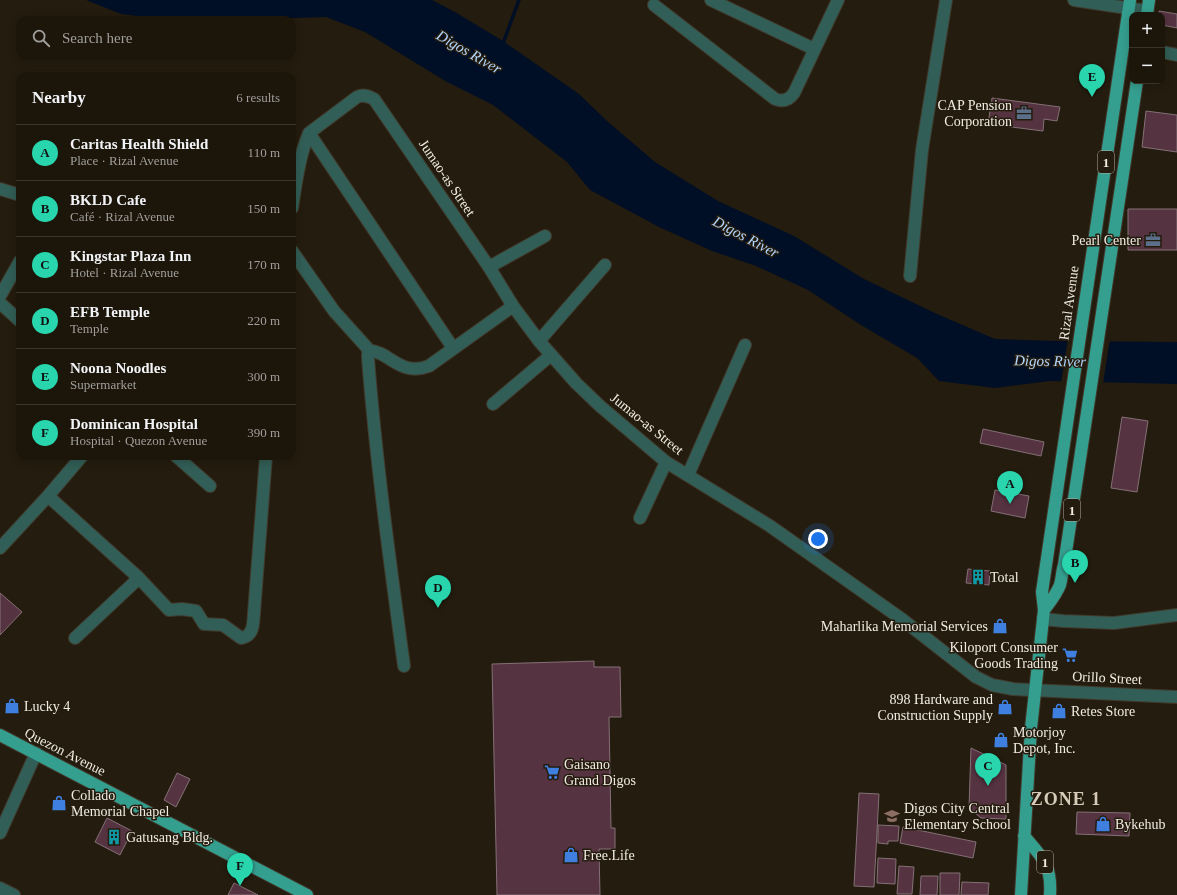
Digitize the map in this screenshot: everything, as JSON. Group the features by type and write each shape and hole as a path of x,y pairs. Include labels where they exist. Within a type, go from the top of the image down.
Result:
{"main road":[{"name":"Rizal Avenue","path":"1020,895 1031,728 1043,614 1042,592 1129,4"},
{"name":"Rizal Avenue","path":"1043,614 1053,599 1060,584 1064,565 1137,84"},
{"path":"1076,358 1095,361"},
{"name":"Quezon Avenue","path":"0,735 307,895"},
{"name":"1","path":"1024,836 1043,857 1048,869 1050,895"}],"street":[{"path":"711,0 814,49"},
{"path":"910,276 922,150 946,0"},
{"path":"1074,0 1129,4 1148,9"},
{"path":"652,6 778,100 786,100 794,94 833,2"},
{"path":"1165,53 1177,55"},
{"name":"Jumao-as Street","path":"309,133 357,97 363,95 374,99 538,341 576,383 600,406 666,462 789,539 903,620 976,678 1003,688 1035,690"},
{"path":"296,184 300,161 309,133"},
{"path":"309,133 453,348"},
{"path":"0,189 16,194"},
{"path":"489,267 545,236"},
{"path":"296,258 334,311 370,351 378,352 407,368 419,369 429,366 513,306"},
{"path":"538,341 605,265"},
{"path":"0,296 16,268"},
{"path":"0,303 16,317"},
{"path":"688,475 745,345"},
{"path":"370,351 368,358 372,417 388,551 404,666"},
{"path":"494,404 551,355"},
{"path":"0,548 79,460"},
{"path":"181,460 210,486"},
{"path":"48,496 139,578 169,610 182,608 196,611 204,624 223,626 241,638 249,635 252,630 257,584 266,460"},
{"path":"640,518 666,462"},
{"path":"75,638 139,578"},
{"path":"1043,614 1063,621 1114,623 1177,615"},
{"name":"Orillo Street","path":"1035,690 1177,697"},
{"path":"0,833 36,753"},
{"path":"0,888 14,895"}],"water":[{"name":"Digos River","path":"86,0 432,0 503,41 579,94 607,121 655,162 718,201 794,236 864,279 937,314 995,339 1177,342 1177,384 1050,381 995,388 939,381 917,358 861,325 808,290 756,266 712,251 659,227 590,190 567,162 493,105 447,82 365,32 326,17 137,16 121,14"}],"pier":[{"path":"1068,339 1110,339 1103,384 1061,383"}],"building":[{"path":"1165,12 1177,14 1177,28 1165,26"},
{"name":"CAP Pension Corporation","path":"992,98 1060,107 1057,121 1044,119 1043,131 988,124"},
{"path":"1146,111 1177,115 1177,152 1142,147"},
{"name":"Pearl Center","path":"1128,209 1177,209 1177,250 1128,250"},
{"path":"1122,417 1148,421 1137,492 1111,488"},
{"path":"983,429 1044,442 1041,456 980,443"},
{"path":"995,490 1029,496 1025,518 991,511"},
{"name":"Total","path":"968,569 990,571 989,585 966,583"},
{"path":"0,593 22,612 0,635"},
{"name":"Gaisano Grand Digos","path":"594,661 594,667 620,667 621,717 609,717 611,828 615,828 615,849 599,849 600,895 497,895 492,664"},
{"path":"971,748 1006,765 1006,819 981,818 969,808"},
{"path":"177,773 190,779 176,807 164,800"},
{"path":"859,793 879,794 874,887 854,886"},
{"name":"Bykehub","path":"1077,812 1130,813 1129,836 1076,834"},
{"name":"Gatusang Bldg.","path":"107,818 132,831 120,855 95,842"},
{"path":"878,825 899,826 898,841 888,841 888,844 878,843"},
{"path":"903,827 976,842 973,858 900,843"},
{"path":"878,858 896,859 895,884 877,883"},
{"path":"899,866 914,867 912,894 897,894"},
{"path":"940,873 960,873 959,895 940,895"},
{"path":"921,876 938,876 937,895 920,895"},
{"path":"962,882 989,883 988,895 961,895"},
{"path":"234,883 258,895 228,895"}],"waterway":[{"path":"502,46 519,0"}],"place":[{"name":"Noona Noodles","path":"1092,97"},
{"name":"CAP Pension Corporation","path":"1024,113"},
{"name":"Pearl Center","path":"1153,240"},
{"name":"Caritas Health Shield","path":"1010,504"},
{"name":"Total","path":"978,577"},
{"name":"BKLD Cafe","path":"1075,583"},
{"name":"EFB Temple","path":"438,608"},
{"name":"Maharlika Memorial Services","path":"1000,626"},
{"name":"Kiloport Consumer Goods Trading","path":"1070,655"},
{"name":"Lucky 4","path":"12,706"},
{"name":"898 Hardware and Construction Supply","path":"1005,707"},
{"name":"Retes Store","path":"1059,711"},
{"name":"Motorjoy Depot, Inc.","path":"1001,740"},
{"name":"Gaisano Grand Digos","path":"552,772"},
{"name":"Kingstar Plaza Inn","path":"988,786"},
{"name":"Collado Memorial Chapel","path":"59,803"},
{"name":"Digos City Central Elementary School","path":"892,816"},
{"name":"Bykehub","path":"1103,824"},
{"name":"Gatusang Bldg.","path":"114,837"},
{"name":"Free.Life","path":"571,855"},
{"name":"Dominican Hospital","path":"240,886"}],"district":[{"name":"ZONE 1","path":"1066,799"}]}
